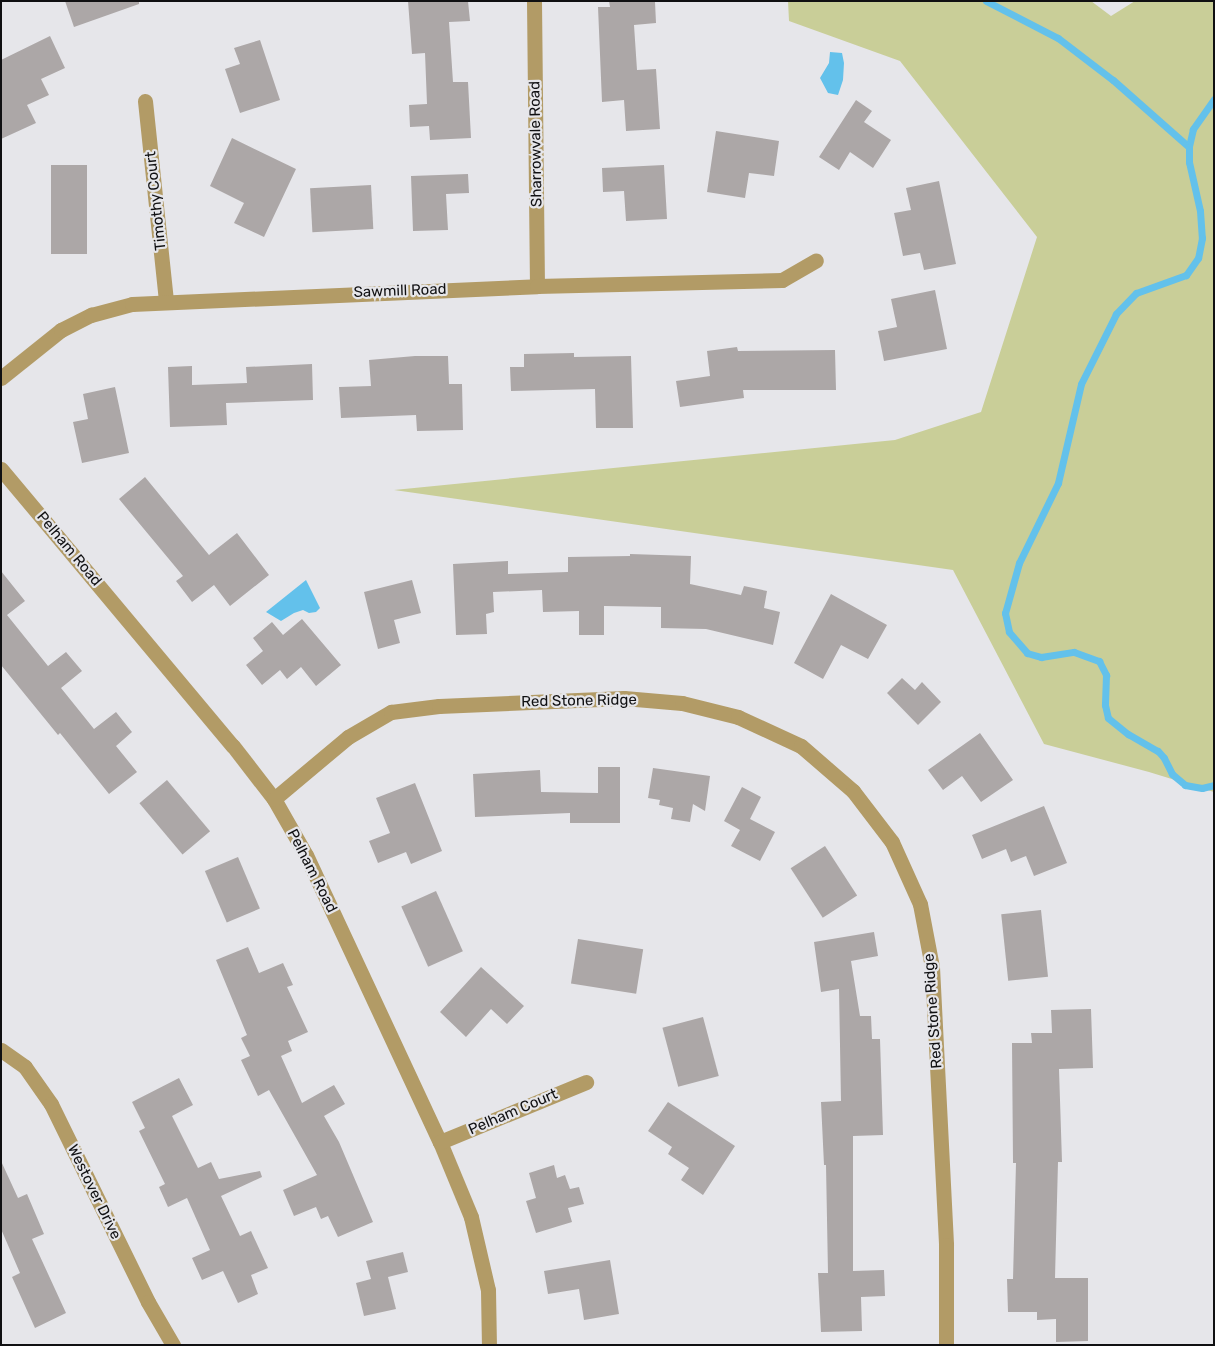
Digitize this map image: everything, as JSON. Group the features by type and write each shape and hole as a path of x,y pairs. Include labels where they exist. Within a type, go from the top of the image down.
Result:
{"street":[{"name":"Sharrowvale Road","path":"534,1 537,286"},
{"name":"Timothy Court","path":"145,101 166,301"},
{"name":"Sawmill Road","path":"1,378 61,330 91,314 132,304 537,286 782,280 816,260"},
{"name":"Pelham Road","path":"1,469 233,746 274,799 306,855 440,1142 471,1217 488,1290 489,1345"},
{"name":"Red Stone Ridge","path":"274,799 348,737 391,712 439,706 624,698 682,703 738,717 801,746 853,791 886,835 920,904 932,966 946,1246 946,1345"},
{"name":"Westover Drive","path":"1,1050 25,1067 51,1104 148,1302 173,1345"},
{"name":"Pelham Court","path":"440,1142 586,1082"}],"green space":[{"path":"788,1 1091,1 1111,16 1135,1 1214,1 1214,792 1149,772 1044,744 953,570 394,490 895,440 981,412 1037,237 900,61 789,21"}],"water":[{"path":"830,52 842,53 844,63 843,80 838,95 828,93 820,78 829,63"},
{"path":"306,580 320,608 316,612 309,613 303,610 281,621 266,612"}],"building":[{"path":"65,1 139,1 139,4 74,27"},
{"path":"408,1 468,1 470,21 449,22 453,82 468,82 471,138 430,140 429,126 410,127 409,105 427,104 425,53 412,54"},
{"path":"609,1 655,2 656,23 634,25 637,70 656,69 660,129 626,131 624,100 602,102 598,7 610,7"},
{"path":"50,36 65,68 41,79 49,95 27,105 36,123 1,139 1,60"},
{"path":"260,40 280,100 240,113 225,69 240,64 234,48"},
{"path":"856,100 872,111 864,122 891,140 873,168 850,152 839,170 819,157"},
{"path":"716,131 779,141 774,176 749,173 745,198 707,192"},
{"path":"232,138 296,169 264,237 234,223 244,203 210,186"},
{"path":"51,165 87,165 87,254 51,254"},
{"path":"664,165 667,219 626,221 624,191 603,192 602,168"},
{"path":"468,174 469,193 446,194 448,230 413,231 411,176"},
{"path":"939,181 956,264 924,270 920,253 903,256 894,213 911,210 906,188"},
{"path":"371,185 373,229 312,232 310,188"},
{"path":"935,290 947,349 884,361 878,331 897,327 891,299"},
{"path":"737,347 738,351 835,350 836,390 743,390 744,398 680,407 676,381 710,376 707,351"},
{"path":"574,353 574,357 631,356 633,428 596,428 595,389 511,391 510,367 524,367 524,354"},
{"path":"415,356 448,356 449,384 462,384 463,430 417,431 416,415 341,418 339,387 371,386 369,360"},
{"path":"312,364 313,400 226,403 227,425 170,427 168,367 192,366 192,385 247,383 246,367"},
{"path":"115,387 129,453 82,463 73,422 88,419 83,394"},
{"path":"145,477 209,555 237,533 269,575 230,606 214,585 192,602 176,581 183,576 119,499"},
{"path":"630,554 691,556 690,584 741,595 744,586 767,591 764,608 780,612 773,645 706,629 661,628 661,607 604,606 604,635 579,635 579,611 543,612 542,590 493,592 494,612 486,614 487,634 456,635 453,564 508,561 508,574 568,572 568,557 630,556"},
{"path":"1,571 25,601 7,615 48,666 66,652 82,671 61,688 94,729 116,712 132,732 116,746 137,772 109,794 60,733 58,735 1,665"},
{"path":"412,580 421,613 394,620 400,643 378,649 364,592"},
{"path":"831,594 887,625 868,659 841,645 823,679 794,663"},
{"path":"302,619 341,665 316,686 301,667 287,679 280,670 262,685 246,665 263,651 253,638 272,622 283,635"},
{"path":"902,678 915,690 922,682 941,702 918,725 887,693"},
{"path":"980,733 1013,780 981,802 962,776 943,790 928,770"},
{"path":"598,767 620,767 620,823 570,823 570,813 475,817 473,774 540,770 541,792 598,793"},
{"path":"653,768 710,776 705,811 693,804 690,822 671,819 673,808 659,805 660,800 648,798"},
{"path":"167,780 210,831 182,854 139,803"},
{"path":"415,783 442,851 411,864 406,852 378,863 369,841 390,833 376,798"},
{"path":"742,787 761,797 750,819 775,832 760,861 731,846 740,830 724,821"},
{"path":"1044,806 1067,863 1034,876 1026,856 1011,862 1006,849 982,859 972,835"},
{"path":"825,846 857,895 823,918 791,868"},
{"path":"238,857 260,909 227,923 205,871"},
{"path":"436,891 463,951 428,967 401,906"},
{"path":"1041,910 1048,977 1008,981 1001,914"},
{"path":"874,932 878,956 851,961 860,1016 871,1016 872,1039 880,1039 883,1135 853,1136 853,1271 884,1270 885,1296 861,1297 862,1331 821,1332 818,1273 828,1273 826,1165 824,1165 821,1102 841,1101 839,989 821,992 814,942"},
{"path":"578,939 643,949 636,994 571,983"},
{"path":"248,947 259,973 283,963 293,985 287,987 308,1032 288,1041 292,1051 281,1056 302,1103 334,1085 345,1104 324,1116 339,1142 373,1222 338,1237 328,1216 321,1219 316,1207 294,1216 283,1190 317,1175 269,1090 258,1096 241,1060 250,1056 241,1038 247,1035 216,960"},
{"path":"481,967 524,1006 507,1024 491,1009 466,1037 440,1012"},
{"path":"1091,1009 1093,1068 1059,1069 1062,1162 1058,1162 1055,1278 1088,1278 1088,1341 1056,1342 1056,1319 1037,1320 1037,1312 1008,1312 1007,1279 1013,1279 1016,1163 1013,1163 1012,1043 1032,1043 1031,1033 1052,1033 1051,1010"},
{"path":"703,1017 719,1076 678,1087 662,1028"},
{"path":"179,1078 193,1105 172,1116 198,1168 211,1162 219,1179 260,1171 262,1177 221,1196 240,1236 251,1231 268,1268 251,1275 258,1294 238,1303 223,1271 202,1280 192,1258 210,1250 187,1198 168,1207 159,1187 165,1184 139,1131 145,1128 132,1102"},
{"path":"668,1102 735,1146 703,1195 681,1180 689,1168 668,1154 672,1147 648,1131"},
{"path":"1,1161 18,1198 27,1194 44,1234 32,1239 66,1313 35,1328 12,1277 20,1273 1,1229"},
{"path":"554,1165 557,1178 565,1175 570,1189 579,1187 584,1204 568,1208 572,1222 536,1233 526,1201 536,1198 529,1173"},
{"path":"403,1252 408,1272 388,1277 396,1309 364,1316 356,1283 371,1279 366,1261"},
{"path":"610,1260 619,1314 584,1320 579,1289 548,1294 544,1271"}],"waterway":[{"path":"986,1 1058,38 1113,80 1189,147"},
{"path":"1214,99 1193,129 1189,147 1189,162 1200,211 1202,238 1198,258 1186,275 1136,293 1116,314 1081,384 1058,483 1019,563 1005,613 1009,632 1027,653 1041,657 1074,652 1099,661 1106,675 1105,705 1108,718 1128,734 1158,751 1172,774 1185,785 1202,788 1214,785"}]}
